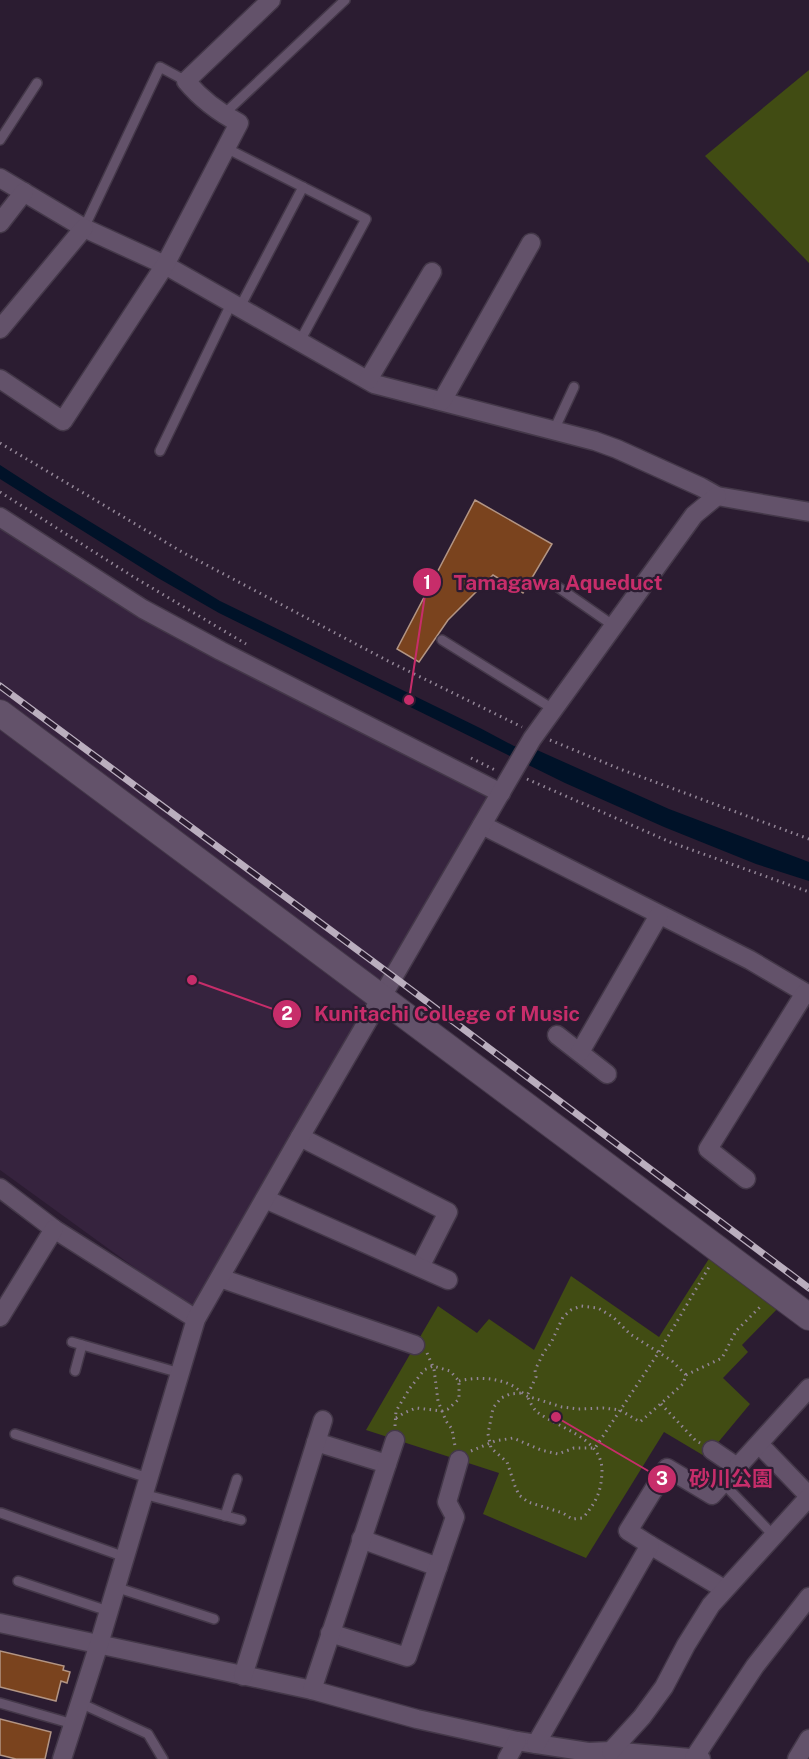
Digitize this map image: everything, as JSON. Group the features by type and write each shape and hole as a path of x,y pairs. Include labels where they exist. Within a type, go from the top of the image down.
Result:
{"street":[{"path":"0,379 63,421 165,265 239,123 223,115 199,97 186,81 271,0"},
{"path":"0,178 84,228 165,265 374,384 594,441 617,449 717,496 809,512"},
{"path":"0,223 24,192"},
{"path":"0,329 84,228"},
{"path":"442,401 531,243"},
{"path":"368,380 432,272"},
{"path":"62,1759 99,1644 196,1319 534,737 694,515 717,496"},
{"path":"0,517 143,609 501,793"},
{"path":"0,713 809,1317"},
{"path":"482,825 808,991 708,1149 746,1179"},
{"path":"580,1053 659,915"},
{"path":"557,1035 607,1074"},
{"path":"300,1137 448,1212 420,1267"},
{"path":"0,1188 54,1229 196,1319"},
{"path":"265,1199 448,1280"},
{"path":"0,1317 54,1229"},
{"path":"219,1278 415,1346"},
{"path":"724,1588 628,1531 667,1468 712,1495 809,1388"},
{"path":"243,1676 323,1420"},
{"path":"312,1690 395,1440"},
{"path":"316,1442 387,1464"},
{"path":"610,1751 642,1717 664,1687 686,1645 724,1588 809,1496 759,1444"},
{"path":"712,1450 737,1467"},
{"path":"330,1633 407,1657 455,1517 447,1502 459,1460"},
{"path":"361,1539 438,1568"},
{"path":"537,1744 650,1545"},
{"path":"0,1623 312,1690 417,1719 517,1742 590,1755 610,1751 698,1759 755,1666 809,1597"},
{"path":"798,1759 809,1739"},
{"path":"507,1759 517,1742"}],"lane":[{"path":"223,115 345,0"},
{"path":"84,228 160,68 186,81"},
{"path":"0,140 37,82"},
{"path":"226,148 366,219 300,341"},
{"path":"160,451 236,305 303,188"},
{"path":"554,430 574,387"},
{"path":"555,585 614,626"},
{"path":"442,640 553,709"},
{"path":"72,1342 180,1373"},
{"path":"75,1371 82,1345"},
{"path":"15,1434 146,1486 241,1520"},
{"path":"225,1516 237,1479"},
{"path":"723,1484 774,1536"},
{"path":"1,1513 125,1557"},
{"path":"18,1581 108,1611"},
{"path":"115,1587 214,1619"},
{"path":"0,1703 73,1724"},
{"path":"80,1703 148,1734 163,1759"}],"path":[{"path":"0,443 192,558 534,737 809,839"},
{"path":"0,492 132,576 249,645"},
{"path":"467,756 496,770 515,769 564,797 670,842 809,892"},
{"path":"596,1448 659,1352 719,1250"},
{"path":"459,1381 473,1378 488,1379 510,1384 527,1396 562,1407 620,1410 640,1422 683,1384 686,1375 722,1358 736,1331 757,1311 773,1290"},
{"path":"527,1396 536,1377 535,1370 563,1317 571,1310 581,1306 598,1308 613,1317 630,1334 672,1361 686,1375"},
{"path":"415,1346 425,1350 433,1366 438,1401 452,1429 459,1460 474,1449 513,1438 541,1450 558,1454 574,1448 596,1448"},
{"path":"395,1440 396,1411 424,1370 433,1366 450,1371 459,1381 459,1399 448,1409 442,1411 416,1408 396,1418"},
{"path":"522,1393 510,1394 501,1398 494,1408 488,1426 489,1443 507,1462 519,1495 528,1502 563,1513 572,1519 583,1518 594,1504 602,1487 602,1466 596,1448 535,1410 527,1396"},
{"path":"661,1404 695,1440 712,1450"}],"shaded area":[{"path":"0,528 144,621 493,790 193,1310 0,1170"}],"green space":[{"path":"809,70 809,263 705,156"},
{"path":"712,1254 782,1304 742,1345 748,1352 723,1378 750,1404 706,1457 664,1432 586,1558 483,1514 499,1473 366,1430 438,1306 477,1333 489,1319 534,1350 571,1276 659,1337"}],"water":[{"path":"0,465 220,601 514,746 537,750 669,809 809,862 809,881 756,864 664,827 565,783 219,613 158,578 0,479"}],"building":[{"path":"475,500 552,544 523,593 493,575 448,620 419,662 397,649"},
{"path":"0,1651 64,1666 63,1670 70,1672 67,1683 61,1681 56,1701 0,1687"},
{"path":"0,1719 51,1732 45,1759 16,1759 0,1755"}],"railway":[{"path":"0,686 809,1288"}],"place":[{"name":"Tamagawa Aqueduct","path":"409,700"},
{"name":"Kunitachi College of Music","path":"192,980"},
{"name":"砂川公園","path":"556,1417"}]}
